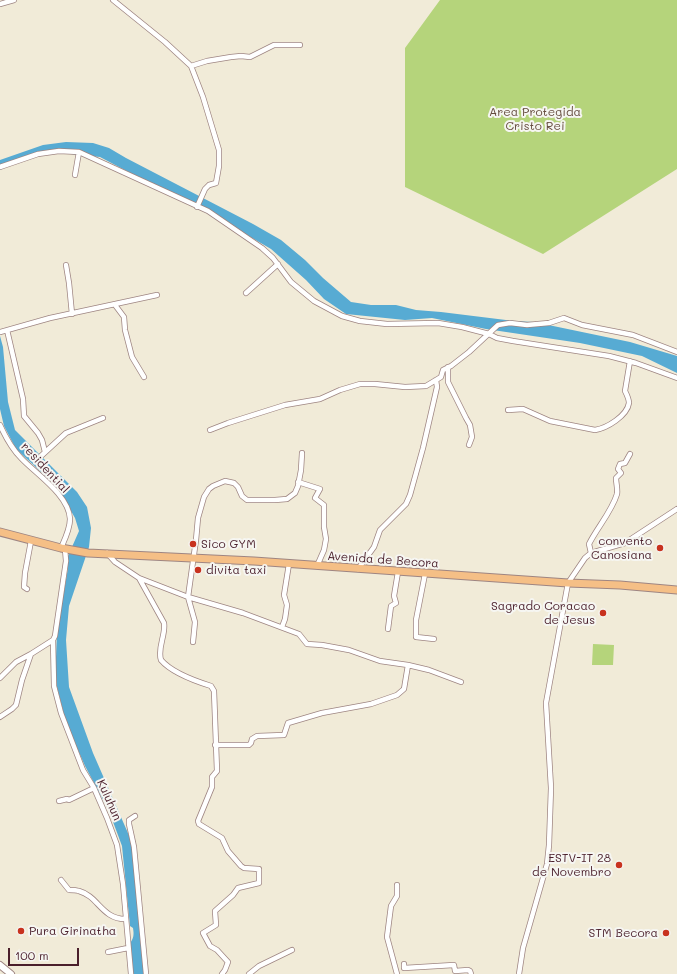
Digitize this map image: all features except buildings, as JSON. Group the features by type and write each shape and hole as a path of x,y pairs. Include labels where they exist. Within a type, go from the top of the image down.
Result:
{"main road":[{"path":"0,532 64,549"},
{"name":"Avenida de Becora","path":"64,549 88,553 289,564 677,590"}],"street":[{"path":"0,4 14,0"},
{"path":"113,0 165,42 191,66 203,97 218,150 219,166 216,183 209,185 205,189 197,207"},
{"path":"191,66 219,59 241,56 250,57 274,44 300,45"},
{"path":"0,167 38,154 59,151 78,152 208,211 262,248 278,264 291,282 314,301 342,316 360,321 387,324 438,323 462,327 489,334 497,338 609,356 630,361 677,378"},
{"path":"75,175 78,152"},
{"path":"246,293 278,264"},
{"path":"66,265 72,314"},
{"path":"103,418 66,433 43,454 42,440 24,416 21,393 3,331 50,318 157,295"},
{"path":"115,305 124,317 125,330 132,357 144,377"},
{"path":"210,430 285,405 320,399 340,390 360,384 405,387 426,386 441,377 443,370 448,368 469,352 498,325 510,323 527,325 549,323 564,318 582,325 633,335 677,352"},
{"path":"508,410 523,409 550,421 595,430 600,429 618,419 629,403 628,396 625,391 630,361"},
{"path":"448,368 448,382 470,425 472,437 469,445"},
{"path":"358,569 374,547 380,530 406,504 410,495 424,448 436,387 436,380"},
{"name":"residential","path":"0,425 8,442 20,458 47,480 67,507 70,522 64,549 66,561 55,636 53,640"},
{"path":"193,642 195,622 188,597 198,518 204,497 209,489 225,481 234,483 246,500 287,499 295,493 301,470 302,453"},
{"path":"591,554 589,544 618,492 616,478 621,473 618,468 620,464 625,463 630,454"},
{"path":"298,482 320,489 315,498 324,505 324,527 326,539 324,550 317,566"},
{"path":"519,974 523,948 547,864 551,788 546,703 568,583 585,558 591,554 625,543 677,510"},
{"path":"27,589 24,587 25,573 31,541"},
{"path":"107,553 115,562 139,578 188,597 243,613 282,627 299,634 307,644 349,650 380,661 429,670 461,682"},
{"path":"282,627 285,619 286,605 284,595 289,564"},
{"path":"388,629 391,606 396,603 394,596 398,572"},
{"path":"425,574 416,620 416,637 434,639"},
{"path":"139,578 164,623 159,654 161,660 165,664 194,681 211,686 213,689 217,771 212,777 212,787 198,822 222,838 228,851 241,866 244,868 259,869 260,883 238,888 215,911 216,925 203,933 210,946 217,950 228,962 222,974"},
{"path":"0,678 16,662 53,640"},
{"name":"Kuluhun","path":"53,640 54,686 61,713 83,770 94,788 117,845 123,884 130,974"},
{"path":"0,717 16,705 22,680 31,654"},
{"path":"215,744 249,745 252,739 257,736 284,735 288,723 304,717 371,704 397,695 404,689 408,665"},
{"path":"59,801 69,800 94,788"},
{"path":"135,816 129,820 129,824 134,847 146,974"},
{"path":"61,880 69,890 78,891 88,896 106,913 119,919 125,919"},
{"path":"397,884 397,896 391,906 387,937 397,974"},
{"path":"108,952 128,948"},
{"path":"249,974 259,966 292,950"},
{"path":"404,964 404,968 454,965 455,971 468,970 471,974"},
{"path":"0,965 9,973"}],"green space":[{"name":"Area Protegida Cristo Rei","path":"440,0 677,0 677,169 543,254 405,187 405,48"},
{"path":"593,644 614,645 613,665 592,665"}],"water":[{"path":"66,142 93,143 109,148 253,224 281,240 351,302 371,305 396,305 416,310 534,322 630,342 677,356 677,373 642,356 580,343 486,329 432,318 405,320 346,314 324,299 306,280 271,249 235,228 100,157 50,153 11,164 0,170 0,160 43,145"},
{"path":"0,336 3,347 8,402 15,430 77,492 87,507 91,528 89,547 69,606 66,640 69,687 93,753 131,840 144,974 133,974 130,943 134,932 133,928 130,926 122,846 109,811 85,766 74,741 64,715 56,683 57,632 68,568 68,556 79,531 75,518 63,497 51,481 16,449 4,426 0,409"}],"place":[{"name":"Sico GYM","path":"193,544"},
{"name":"convento Canosiana","path":"660,548"},
{"name":"divita taxi","path":"198,570"},
{"name":"Sagrado Coracao de Jesus","path":"603,613"},
{"name":"ESTV-IT 28 de Novembro","path":"619,865"},
{"name":"Pura Girinatha","path":"21,931"},
{"name":"STM Becora","path":"666,933"}]}
